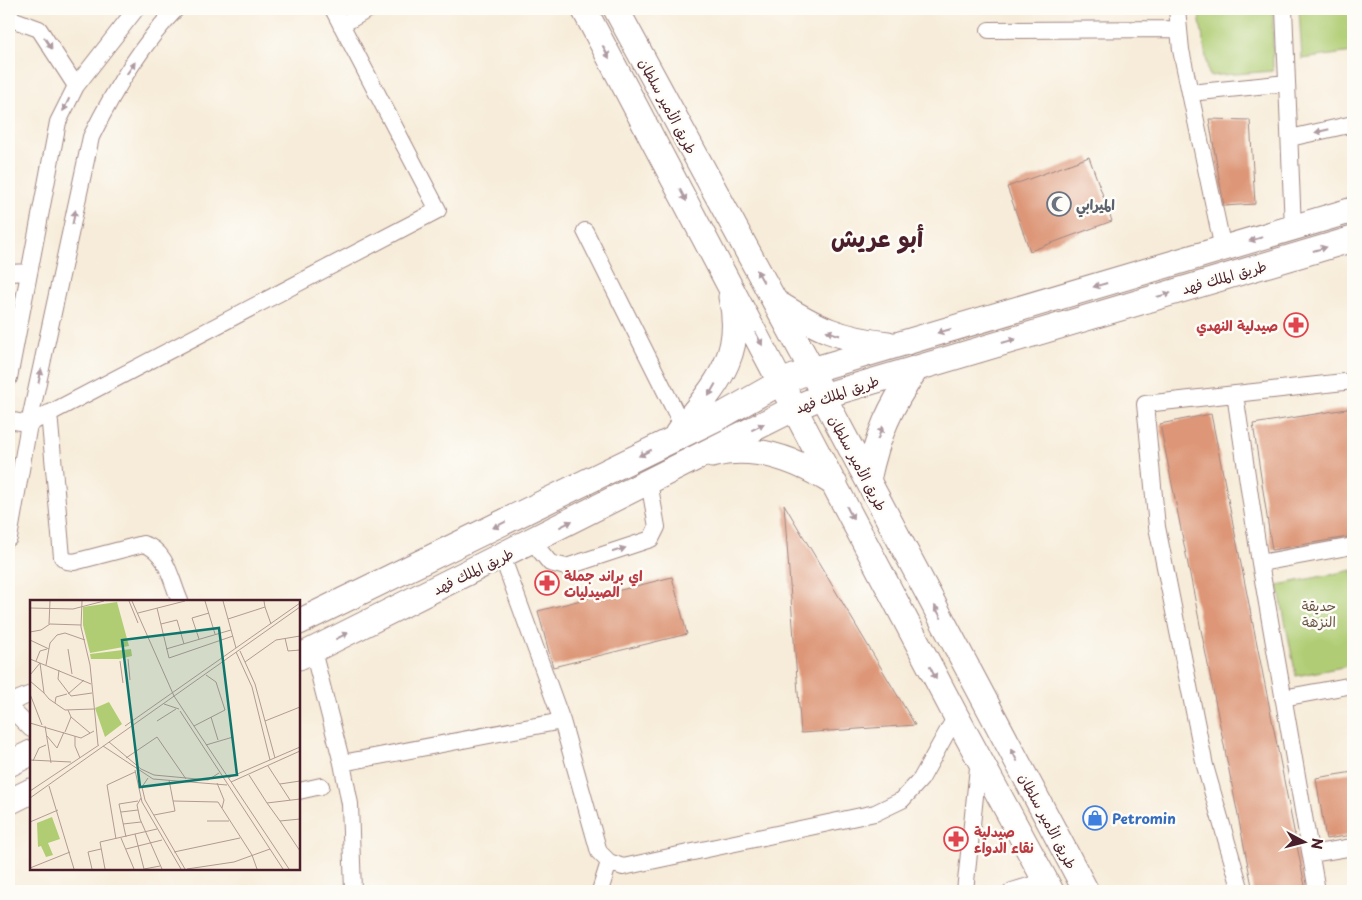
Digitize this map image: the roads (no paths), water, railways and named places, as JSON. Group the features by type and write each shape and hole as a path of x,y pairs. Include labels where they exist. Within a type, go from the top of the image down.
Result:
{"highway":[{"name":"طريق الأمير سلطان","path":"584,9 956,716 1048,886"},
{"name":"طريق الأمير سلطان","path":"616,9 812,370 823,396 1086,891"},
{"name":"طريق الملك فهد","path":"300,622 781,382 812,370 1353,210"},
{"name":"طريق الملك فهد","path":"306,654 795,408 823,396 1353,239"},
{"path":"678,433 708,398 724,369 733,344 736,319 726,278"},
{"path":"774,301 812,326 835,335 898,345"},
{"path":"868,480 876,444 888,412 916,369"},
{"path":"688,462 726,452 760,453 806,466 836,485"},
{"path":"9,764 30,754"},
{"path":"9,802 30,792"}],"street":[{"path":"9,378 58,122 76,86 136,9"},
{"path":"9,538 29,424 91,137 109,99 162,23 176,9"},
{"path":"9,420 29,424 438,210 333,9"},
{"path":"341,25 368,9"},
{"path":"1177,9 1190,93 1223,249"},
{"path":"1284,9 1293,228"},
{"path":"9,18 39,29 76,86"},
{"path":"989,30 1179,30"},
{"path":"1190,93 1287,84"},
{"path":"1290,138 1353,124"},
{"path":"585,231 678,433"},
{"path":"9,273 29,272"},
{"path":"1241,891 1205,766 1159,536 1145,404 1353,381"},
{"path":"1235,394 1260,563 1317,891"},
{"path":"50,413 62,557 67,561 74,562 143,544 154,547 161,554 180,600"},
{"path":"532,541 544,559 557,566 566,567 651,539 657,527 649,482"},
{"path":"1260,563 1353,546"},
{"path":"502,556 562,721 599,852 609,862 623,867 874,813 902,800 920,779 956,716"},
{"path":"306,654 342,763 350,804 353,891"},
{"path":"1283,698 1353,685"},
{"path":"30,694 9,705 30,728"},
{"path":"342,763 562,721"},
{"path":"965,891 979,758"},
{"path":"300,791 321,786"},
{"path":"1311,854 1353,847"},
{"path":"600,891 609,862"},
{"path":"1012,891 1048,886"}],"place":[{"name":"الميرابي","path":"1059,204"},
{"name":"صيدلية النهدي","path":"1296,325"},
{"name":"اي براند جملة الصيدليات","path":"547,583"},
{"name":"Petromin","path":"1095,818"},
{"name":"صيدلية نقاء الدواء","path":"956,839"}],"district":[{"name":"أبو عريش","path":"877,237"}],"park label":[{"name":"حديقة النزهة","path":"1319,614"}]}
